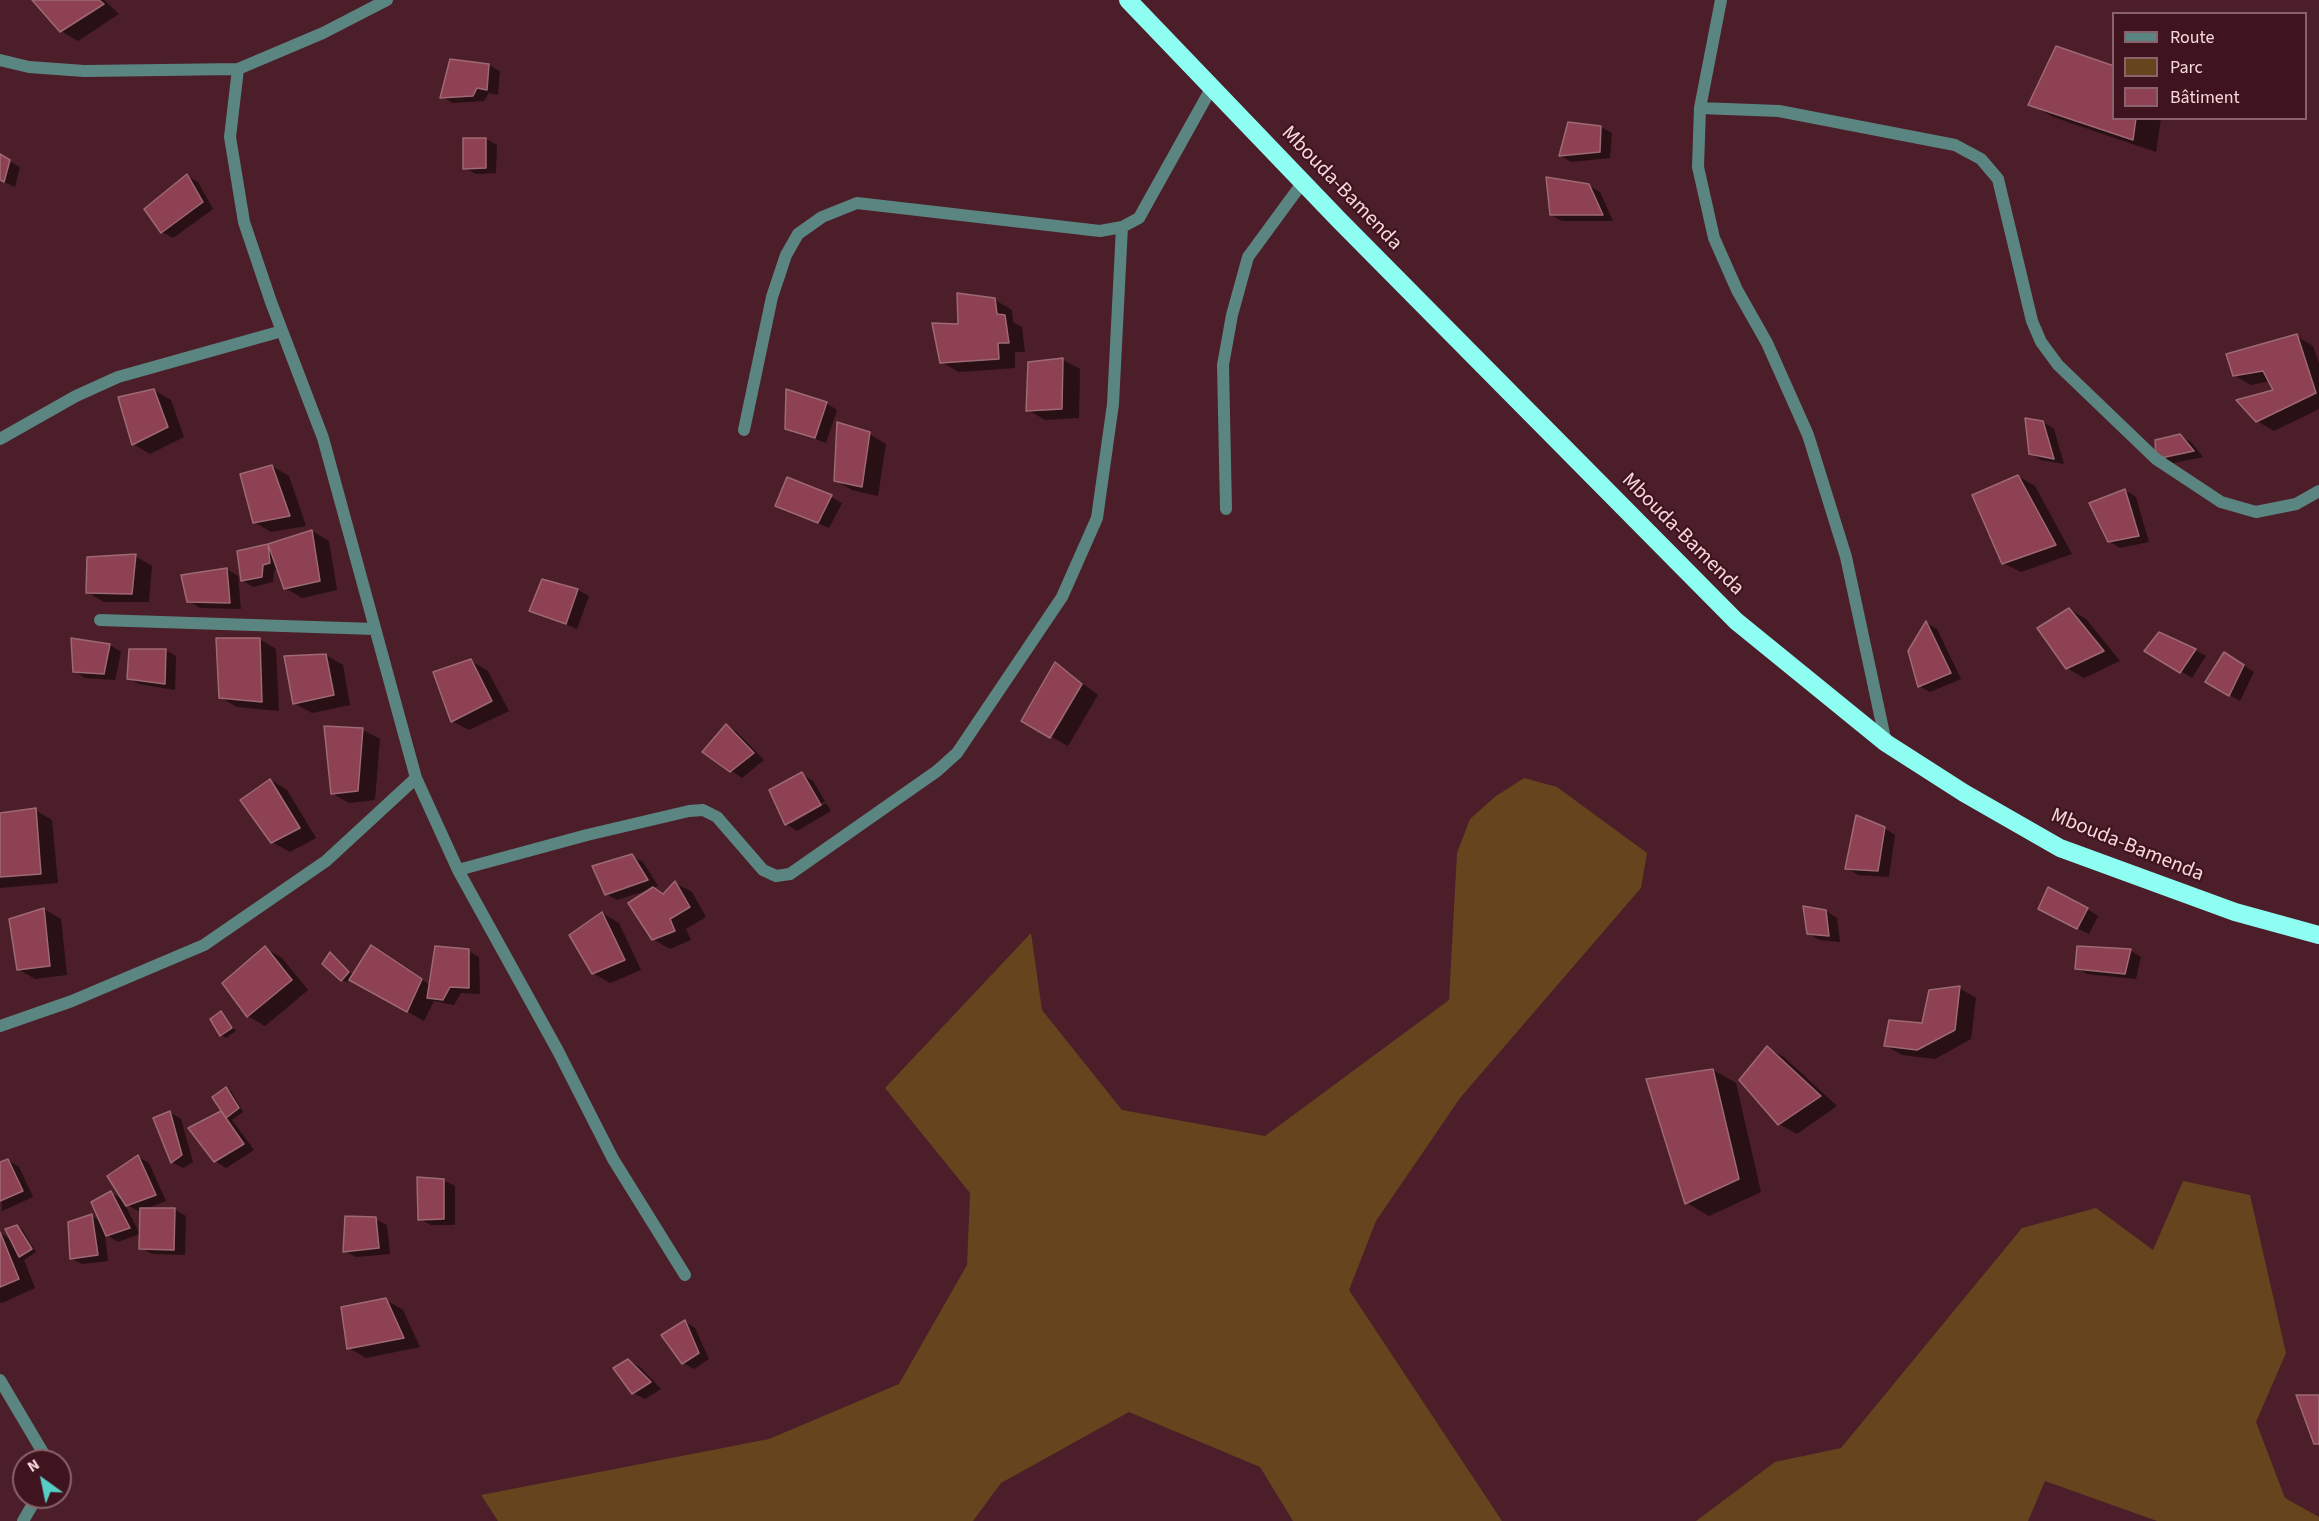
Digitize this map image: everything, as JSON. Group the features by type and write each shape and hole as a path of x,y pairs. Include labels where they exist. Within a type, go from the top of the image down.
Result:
{"highway":[{"name":"Mbouda-Bamenda","path":"1128,0 1303,182 1736,621 1886,743 1964,793 2060,848 2235,912 2319,935"}],"street":[{"path":"0,60 29,68 84,71 238,69 323,33 387,0"},
{"path":"1721,0 1700,108 1698,167 1714,238 1737,290 1767,344 1808,435 1846,557 1886,743"},
{"path":"238,69 230,137 244,222 323,438 416,778 458,870 558,1051 613,1160 685,1275"},
{"path":"744,430 772,297 786,255 798,234 822,217 857,203 1100,231 1122,227 1138,218 1212,87"},
{"path":"1700,108 1779,111 1955,145 1981,159 1998,179 2032,321 2042,342 2058,365 2156,459 2221,502 2256,512 2296,504 2319,491"},
{"path":"1226,509 1223,365 1232,315 1248,257 1303,182"},
{"path":"458,870 588,835 689,811 703,810 717,817 763,870 776,876 790,874 937,771 957,753 1062,597 1096,518 1113,404 1122,227"},
{"path":"0,439 76,396 118,377 282,331"},
{"path":"100,620 375,629"},
{"path":"0,1026 72,1001 204,945 326,861 416,778"},
{"path":"0,1380 41,1449"}],"green space":[{"path":"1524,778 1557,787 1647,853 1641,888 1460,1098 1376,1221 1349,1290 1502,1521 1293,1521 1260,1467 1129,1412 1001,1483 973,1521 498,1521 481,1495 769,1439 899,1384 967,1265 970,1193 885,1088 1031,933 1042,1010 1122,1110 1265,1136 1449,1000 1457,853 1470,819 1496,796"},
{"path":"2183,1181 2250,1195 2286,1353 2256,1422 2285,1498 2319,1517 2319,1521 2157,1521 2045,1481 2028,1521 1696,1521 1775,1462 1841,1448 2022,1228 2096,1208 2153,1250"}],"building":[{"path":"32,0 99,0 104,4 60,32"},
{"path":"2056,46 2112,65 2112,120 2136,120 2133,140 2028,105"},
{"path":"450,59 489,64 487,90 477,88 473,96 440,98"},
{"path":"1568,122 1601,126 1600,152 1559,156"},
{"path":"463,138 486,138 486,168 463,169"},
{"path":"0,154 10,160 4,182 0,180"},
{"path":"187,174 203,202 161,233 144,209"},
{"path":"1546,177 1589,184 1603,215 1550,215"},
{"path":"957,293 995,298 997,314 1005,315 1009,343 998,343 999,359 940,363 932,323 958,324"},
{"path":"2297,334 2316,393 2256,422 2236,400 2273,390 2263,371 2233,376 2226,354"},
{"path":"1063,358 1062,409 1026,411 1028,362"},
{"path":"154,389 168,427 132,445 118,397"},
{"path":"786,389 827,402 815,438 785,429"},
{"path":"2025,418 2043,421 2054,459 2029,454"},
{"path":"837,422 870,432 862,487 834,481"},
{"path":"2180,434 2194,451 2156,459 2155,440"},
{"path":"272,465 290,516 253,523 240,474"},
{"path":"2018,475 2056,545 2002,564 1972,495"},
{"path":"787,477 832,495 818,523 775,506"},
{"path":"2125,489 2139,536 2108,542 2089,503"},
{"path":"312,530 320,581 284,589 268,544"},
{"path":"268,544 270,563 263,565 262,577 241,581 237,551"},
{"path":"136,554 132,594 86,593 87,557"},
{"path":"227,568 230,603 187,602 181,575"},
{"path":"542,579 578,589 566,624 529,611"},
{"path":"2069,608 2104,651 2066,669 2037,628"},
{"path":"1926,621 1951,673 1918,687 1908,651"},
{"path":"2159,632 2196,649 2180,673 2144,651"},
{"path":"71,638 110,644 104,674 73,672"},
{"path":"216,638 260,638 262,702 219,698"},
{"path":"129,649 166,649 165,684 127,679"},
{"path":"2224,652 2244,665 2229,696 2205,682"},
{"path":"326,654 334,695 293,704 284,656"},
{"path":"471,659 492,701 451,722 433,672"},
{"path":"1055,662 1082,684 1050,738 1021,721"},
{"path":"726,724 754,753 730,772 702,752"},
{"path":"324,726 363,728 358,791 331,794"},
{"path":"802,772 821,805 785,825 769,790"},
{"path":"270,779 300,828 271,843 240,800"},
{"path":"36,808 41,874 0,877 0,813"},
{"path":"1856,815 1885,827 1878,871 1845,869"},
{"path":"632,854 648,880 605,895 592,866"},
{"path":"675,881 690,907 670,919 675,931 652,940 628,903 653,887 663,894"},
{"path":"2048,887 2088,908 2077,929 2038,909"},
{"path":"1803,906 1826,910 1829,936 1807,934"},
{"path":"44,908 50,966 17,970 9,919"},
{"path":"602,912 625,960 592,974 569,935"},
{"path":"371,945 422,979 407,1012 349,980"},
{"path":"265,946 292,980 247,1017 222,983"},
{"path":"435,946 469,949 469,988 450,987 443,1000 427,998"},
{"path":"2077,946 2131,949 2125,974 2075,969"},
{"path":"330,952 349,972 341,981 322,964"},
{"path":"1960,986 1955,1030 1917,1050 1884,1046 1889,1020 1922,1023 1929,990"},
{"path":"221,1011 232,1028 220,1036 210,1019"},
{"path":"1767,1046 1821,1096 1778,1125 1739,1080"},
{"path":"1713,1069 1739,1179 1685,1204 1646,1079"},
{"path":"226,1087 239,1108 226,1118 212,1097"},
{"path":"170,1111 182,1155 171,1163 153,1118"},
{"path":"221,1111 244,1144 214,1162 188,1128"},
{"path":"138,1155 156,1195 126,1206 107,1176"},
{"path":"8,1159 23,1191 0,1201 0,1162"},
{"path":"417,1177 444,1179 444,1219 418,1220"},
{"path":"111,1191 130,1228 106,1236 91,1202"},
{"path":"140,1208 175,1208 174,1250 139,1249"},
{"path":"92,1214 98,1255 70,1259 68,1222"},
{"path":"345,1216 376,1217 379,1248 343,1252"},
{"path":"17,1225 32,1249 19,1257 5,1229"},
{"path":"0,1232 19,1279 0,1287"},
{"path":"386,1298 404,1338 347,1349 341,1307"},
{"path":"685,1320 699,1353 682,1364 661,1335"},
{"path":"628,1359 651,1382 632,1394 613,1368"},
{"path":"2296,1395 2319,1395 2319,1444 2314,1444"}]}
